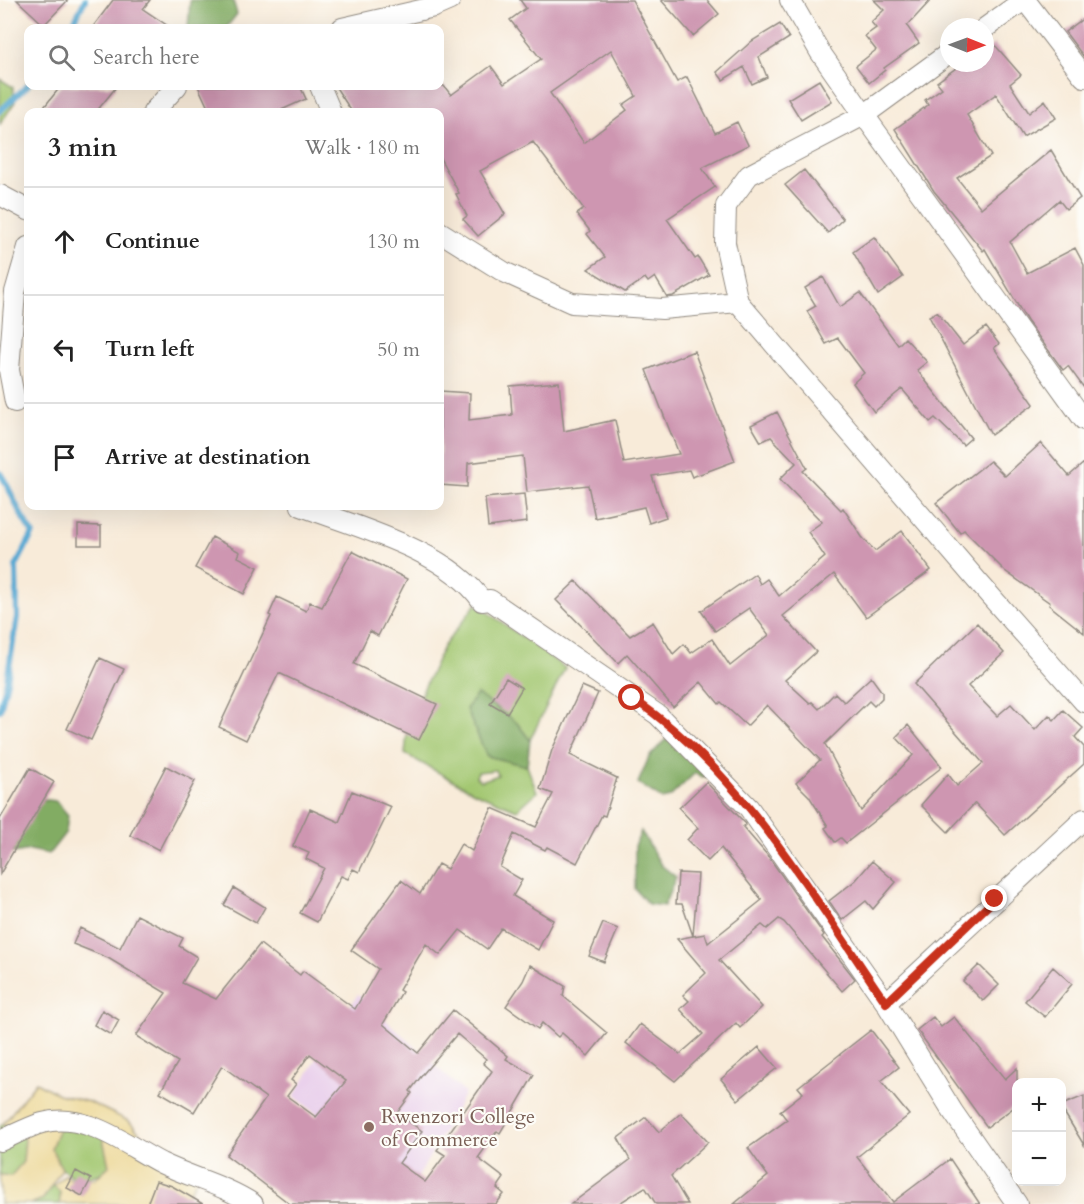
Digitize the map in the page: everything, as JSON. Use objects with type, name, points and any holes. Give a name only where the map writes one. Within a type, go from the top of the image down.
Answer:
[{"type":"street","points":[[360,24],[434,7],[450,0]]},
{"type":"street","points":[[790,0],[820,52],[864,115],[1084,420]]},
{"type":"street","points":[[994,22],[1024,0],[1084,77]]},
{"type":"street","points":[[940,60],[864,115],[749,175],[726,206],[725,243],[738,302],[1084,702]]},
{"type":"street","points":[[157,108],[173,90]]},
{"type":"street","points":[[322,90],[329,108]]},
{"type":"street","points":[[0,195],[24,208]]},
{"type":"street","points":[[444,234],[504,272],[572,303],[662,309],[738,302]]},
{"type":"street","points":[[15,405],[9,370],[15,292],[24,261]]},
{"type":"street","points":[[311,510],[430,556],[471,585],[482,601],[490,600],[658,715],[749,808],[886,1003],[953,1112],[1017,1204]]},
{"type":"street","points":[[886,1003],[1084,819]]},
{"type":"street","points":[[0,1141],[50,1121],[87,1125],[127,1142],[161,1163],[219,1184],[253,1204]]},
{"type":"shaded area","points":[[358,994],[465,1093],[412,1188],[294,1096]]},
{"type":"green space","points":[[190,0],[233,0],[237,14],[229,24],[188,24]]},
{"type":"green space","points":[[0,79],[13,87],[15,102],[0,124]]},
{"type":"green space","points":[[476,604],[565,668],[530,740],[517,723],[478,695],[466,709],[487,756],[527,766],[537,792],[517,810],[474,792],[405,754],[408,723],[443,647]],"holes":[[[496,770],[498,775],[481,781],[476,777],[478,772]]]},
{"type":"green space","points":[[477,694],[517,723],[530,740],[527,766],[487,756],[466,709]]},
{"type":"green space","points":[[681,739],[717,775],[703,777],[695,773],[670,797],[662,799],[638,783],[649,757],[665,740]]},
{"type":"green space","points":[[41,799],[56,801],[68,815],[66,832],[49,854],[30,850],[8,854]]},
{"type":"green space","points":[[641,831],[661,865],[676,877],[664,906],[648,904],[635,889],[635,846]]},
{"type":"green space","points":[[61,1123],[100,1125],[109,1166],[99,1174],[78,1180],[62,1169],[51,1148]]},
{"type":"green space","points":[[3,1124],[25,1138],[23,1162],[11,1176],[0,1175],[0,1127]]},
{"type":"green space","points":[[54,1185],[60,1192],[60,1204],[30,1204],[43,1199]]},
{"type":"sand","points":[[36,1082],[58,1094],[89,1102],[129,1121],[142,1136],[200,1174],[182,1204],[60,1204],[60,1192],[54,1185],[65,1175],[72,1180],[95,1179],[109,1166],[100,1125],[61,1123],[51,1148],[62,1169],[43,1199],[30,1204],[0,1204],[0,1175],[11,1176],[23,1162],[25,1139],[3,1124]]},
{"type":"building","points":[[17,0],[68,0],[43,24]]},
{"type":"building","points":[[113,0],[150,0],[143,9],[165,24],[95,24]]},
{"type":"building","points":[[520,0],[632,0],[677,82],[687,77],[715,133],[737,122],[748,145],[702,168],[715,187],[667,219],[695,259],[698,257],[709,275],[673,296],[667,297],[655,277],[648,282],[645,278],[625,292],[588,269],[605,257],[587,234],[590,231],[577,214],[584,209],[533,142],[480,171],[505,214],[478,236],[463,219],[467,216],[456,194],[459,193],[444,165],[444,108],[349,108],[338,90],[444,90],[444,86],[451,95],[491,66],[504,84],[541,59],[510,20],[526,8]],"holes":[[[611,50],[636,96],[623,105],[627,110],[584,143],[550,93]]]},
{"type":"building","points":[[661,0],[707,0],[719,14],[693,36]]},
{"type":"building","points":[[874,0],[931,0],[907,26],[919,43],[884,68],[885,70],[869,83],[856,66],[876,50],[865,36],[876,28],[871,22],[884,10]]},
{"type":"building","points":[[1084,18],[1084,57],[1065,32]]},
{"type":"building","points":[[780,24],[789,38],[759,57],[767,77],[752,84],[744,67],[723,80],[717,72],[752,41]]},
{"type":"building","points":[[994,44],[1021,75],[1010,84],[1029,113],[1045,100],[1056,118],[1023,137],[996,94],[967,115],[991,156],[957,178],[981,208],[1051,150],[1080,198],[1066,209],[1059,200],[1010,242],[1027,273],[1075,248],[1084,265],[1084,388],[1068,366],[1063,370],[1027,321],[985,249],[983,251],[934,191],[895,129],[928,105],[925,100],[942,88],[937,82],[951,72],[994,72]]},
{"type":"building","points":[[819,80],[832,101],[801,120],[788,99]]},
{"type":"building","points":[[58,90],[114,90],[99,108],[43,108]]},
{"type":"building","points":[[200,90],[302,90],[306,99],[286,108],[208,108]]},
{"type":"building","points":[[804,170],[843,219],[828,233],[785,185]]},
{"type":"building","points":[[874,237],[903,277],[878,295],[853,252]]},
{"type":"building","points":[[823,277],[840,307],[860,293],[898,345],[905,338],[927,362],[917,370],[971,438],[963,445],[935,418],[930,422],[902,389],[874,412],[853,383],[864,373],[838,338],[826,344],[807,311],[816,306],[805,288]]},
{"type":"building","points":[[937,312],[963,345],[986,327],[999,344],[994,348],[1034,404],[991,435],[929,316]]},
{"type":"building","points":[[694,351],[735,461],[692,477],[689,470],[652,476],[666,517],[649,523],[644,507],[595,518],[588,485],[527,492],[523,456],[468,463],[467,487],[444,485],[444,391],[470,393],[469,420],[512,415],[510,386],[559,382],[564,431],[615,420],[624,463],[679,454],[646,370]]},
{"type":"building","points":[[777,412],[807,468],[803,471],[841,510],[843,508],[862,537],[875,551],[902,531],[931,570],[866,617],[834,574],[783,616],[816,652],[785,680],[810,703],[812,702],[819,709],[835,693],[844,702],[871,677],[882,692],[882,698],[874,706],[869,701],[825,744],[861,811],[913,755],[896,737],[908,725],[942,767],[846,843],[841,838],[835,842],[825,828],[828,826],[809,796],[796,783],[820,760],[767,705],[747,726],[721,702],[719,704],[701,682],[673,707],[627,654],[618,663],[556,600],[576,581],[630,636],[653,622],[673,654],[684,644],[691,653],[712,639],[730,666],[769,635],[749,608],[715,631],[701,611],[755,574],[760,584],[767,579],[779,596],[825,557],[808,532],[822,522],[780,479],[796,463],[771,437],[761,442],[751,425]]},
{"type":"building","points":[[1041,443],[1069,476],[1084,463],[1084,633],[1049,605],[1050,603],[1005,571],[964,530],[960,533],[936,503],[990,461],[1005,476]]},
{"type":"building","points":[[524,494],[527,522],[488,527],[485,498]]},
{"type":"building","points":[[78,525],[101,526],[101,545],[78,545]]},
{"type":"building","points":[[212,537],[240,552],[238,557],[258,567],[244,594],[195,568]]},
{"type":"building","points":[[352,551],[407,579],[378,636],[370,631],[354,664],[437,704],[419,740],[279,673],[246,740],[219,727],[271,616],[269,615],[277,597],[306,611],[310,602],[322,607]]},
{"type":"building","points":[[977,623],[1004,653],[968,686],[997,716],[1011,704],[1035,730],[1049,715],[1054,720],[1063,710],[1083,728],[1075,737],[1084,747],[1084,764],[1005,835],[975,803],[948,832],[921,805],[948,774],[957,786],[983,763],[914,684]]},
{"type":"building","points":[[100,658],[124,669],[91,740],[67,729]]},
{"type":"building","points":[[506,678],[522,688],[507,713],[490,703]]},
{"type":"building","points":[[582,686],[598,693],[570,755],[617,778],[605,816],[602,815],[577,863],[547,847],[545,850],[514,834],[500,867],[522,880],[513,896],[553,920],[538,950],[501,928],[487,949],[460,930],[440,955],[426,944],[399,990],[402,992],[383,1024],[418,1053],[453,1010],[508,1056],[506,1059],[534,1075],[500,1133],[497,1131],[478,1158],[504,1178],[497,1188],[504,1194],[496,1204],[290,1204],[226,1155],[266,1098],[222,1066],[194,1112],[160,1092],[178,1062],[136,1036],[166,993],[108,958],[73,944],[80,928],[120,948],[137,915],[183,938],[179,946],[197,957],[182,983],[216,999],[260,944],[300,975],[303,971],[355,1009],[378,969],[351,950],[401,880],[420,894],[438,864],[447,869],[461,844],[472,851],[492,808],[536,827],[553,794],[540,789],[552,750]],"holes":[[[457,1034],[486,1059],[483,1063],[492,1071],[437,1150],[445,1155],[425,1182],[399,1163],[422,1131],[397,1113],[412,1093],[410,1091]],[[310,1054],[346,1081],[316,1117],[287,1096],[296,1084],[291,1080]]]},
{"type":"building","points":[[166,766],[195,781],[159,850],[130,835]]},
{"type":"building","points":[[30,768],[54,782],[0,874],[0,819]]},
{"type":"building","points":[[706,782],[746,824],[743,827],[768,856],[824,935],[822,937],[855,979],[842,991],[784,922],[779,919],[767,929],[762,925],[719,960],[762,1007],[740,1028],[736,1023],[675,1081],[626,1043],[640,1024],[680,1054],[703,1034],[680,1009],[689,1001],[683,995],[706,973],[677,939],[705,934],[708,943],[762,900],[721,848],[708,861],[687,840],[698,828],[679,808]]},
{"type":"building","points":[[352,791],[391,807],[359,872],[353,869],[348,879],[341,876],[317,922],[300,913],[324,868],[306,859],[309,853],[293,846],[310,809],[339,822]]},
{"type":"building","points":[[872,861],[896,882],[873,909],[866,901],[842,920],[829,901],[856,880]]},
{"type":"building","points":[[678,873],[698,874],[693,936],[682,904],[676,904]]},
{"type":"building","points":[[234,888],[265,907],[256,923],[224,905]]},
{"type":"building","points":[[603,923],[618,929],[604,962],[589,956]]},
{"type":"building","points":[[530,965],[565,986],[563,996],[607,1033],[588,1056],[562,1033],[558,1037],[542,1023],[538,1029],[506,1006],[523,981]]},
{"type":"building","points":[[979,965],[999,985],[983,1001],[963,981]]},
{"type":"building","points":[[1053,967],[1072,984],[1045,1017],[1025,1001]]},
{"type":"building","points":[[102,1010],[119,1020],[111,1035],[94,1025]]},
{"type":"building","points":[[933,1017],[941,1027],[954,1017],[1005,1079],[1017,1068],[1017,1078],[1012,1078],[1012,1109],[987,1127],[917,1030]]},
{"type":"building","points":[[871,1030],[899,1067],[881,1081],[909,1115],[857,1157],[893,1202],[950,1159],[980,1204],[734,1204],[768,1176],[748,1148],[787,1120],[780,1111],[803,1093],[798,1087]]},
{"type":"building","points":[[759,1047],[777,1068],[738,1100],[721,1079]]},
{"type":"building","points":[[1084,1096],[1084,1145],[1066,1116],[1066,1103]]},
{"type":"building","points":[[681,1113],[708,1142],[671,1176],[688,1204],[656,1204],[645,1187],[618,1204],[571,1204],[630,1160],[618,1138],[646,1117],[659,1132]]},
{"type":"building","points":[[76,1171],[91,1179],[82,1196],[67,1188]]},
{"type":"building","points":[[156,1181],[172,1186],[203,1204],[147,1204]]},
{"type":"waterway","points":[[73,24],[85,0]]},
{"type":"waterway","points":[[0,111],[24,89]]},
{"type":"waterway","points":[[0,473],[23,519],[33,533],[16,566],[17,617],[0,710]]},
{"type":"place","name":"Rwenzori College of Commerce","points":[[369,1127]]},
{"type":"route","points":[[632,698],[658,715],[695,750],[749,808],[886,1003],[995,899]]}]
